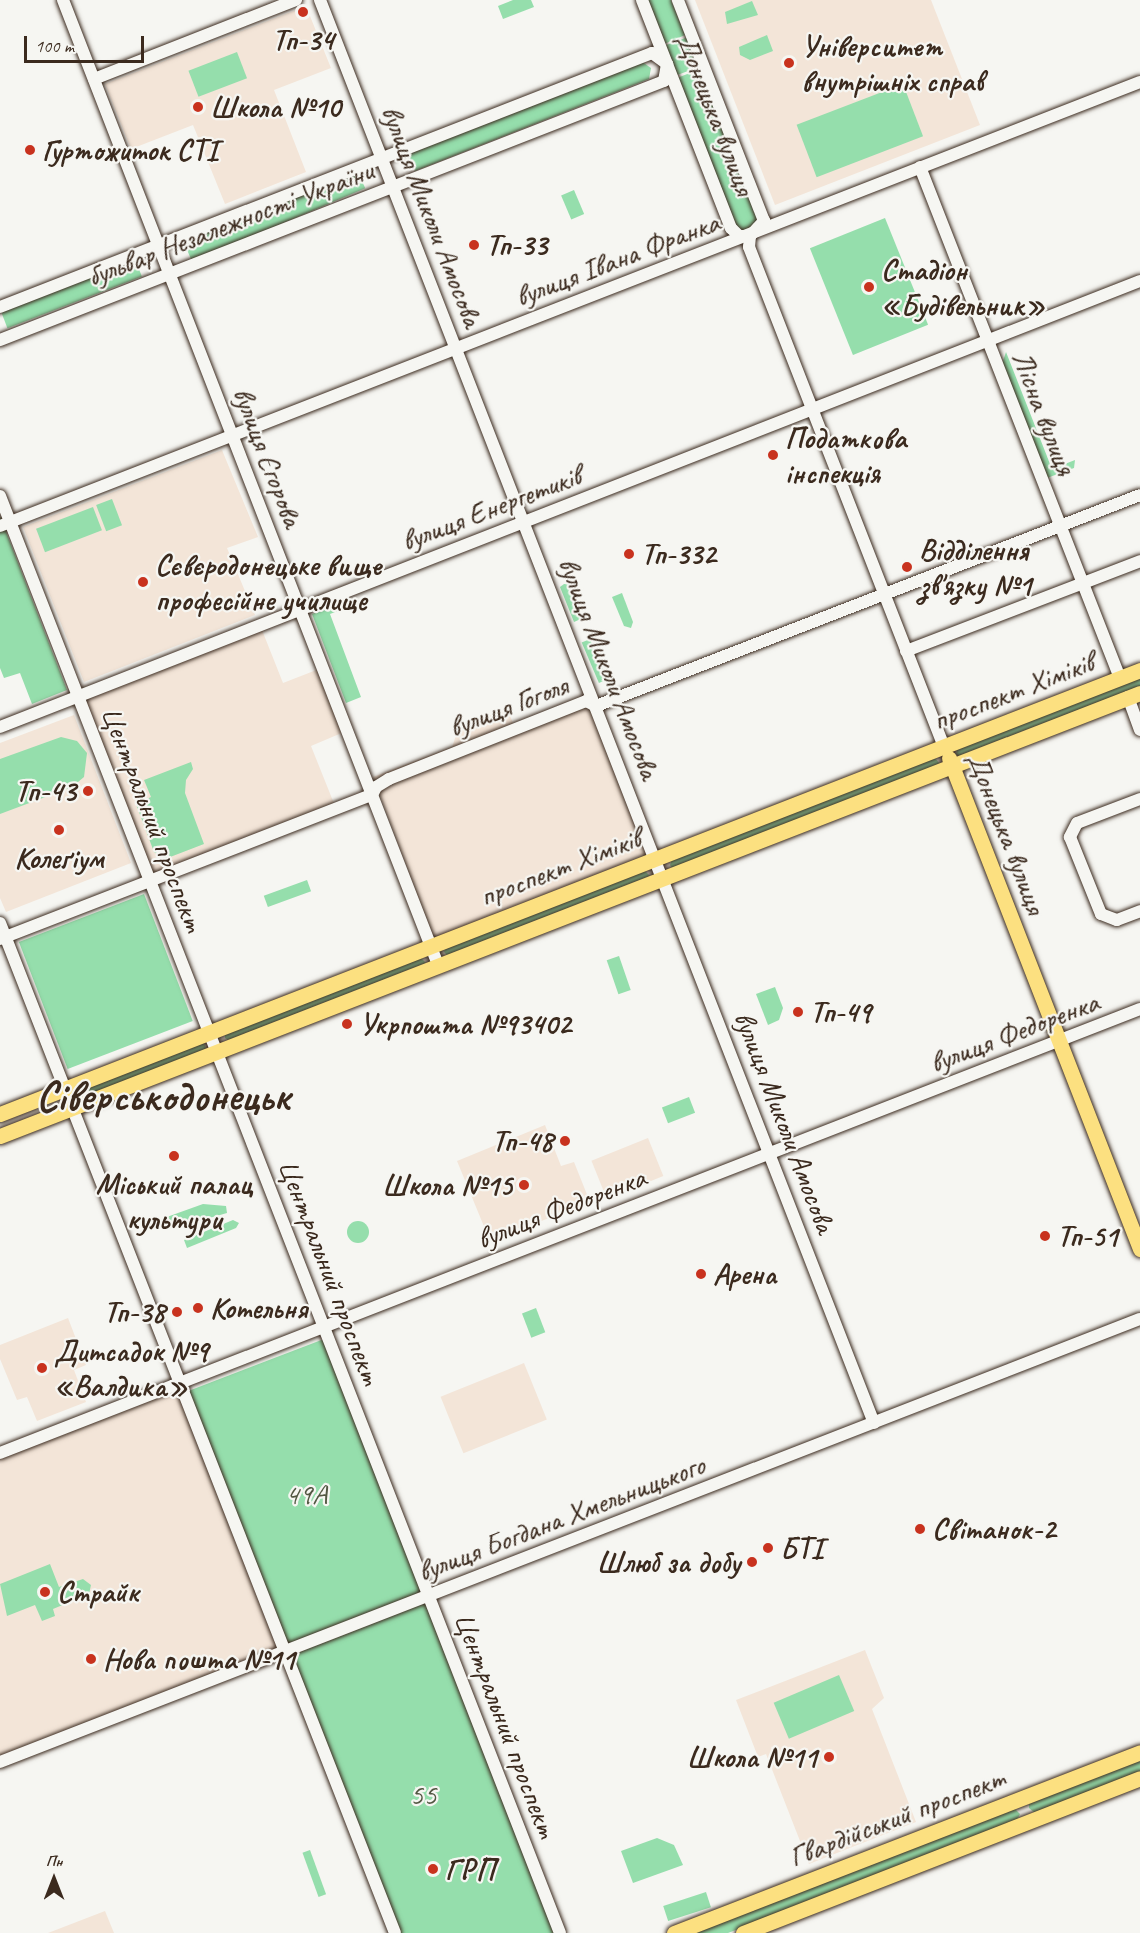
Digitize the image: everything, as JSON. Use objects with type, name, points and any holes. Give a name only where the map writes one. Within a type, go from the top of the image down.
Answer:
[{"type":"main road","name":"проспект Хіміків","points":[[0,1114],[1140,670]]},
{"type":"main road","name":"проспект Хіміків","points":[[0,1136],[1134,695]]},
{"type":"main road","name":"Донецька вулиця","points":[[944,747],[1140,1249]]},
{"type":"main road","name":"Гвардійський проспект","points":[[674,1933],[1140,1752]]},
{"type":"main road","name":"Гвардійський проспект","points":[[743,1933],[1140,1778]]},
{"type":"main road","points":[[1018,1799],[1028,1822]]},
{"type":"street","name":"вулиця Єгорова","points":[[63,0],[438,965]]},
{"type":"street","points":[[94,79],[296,0]]},
{"type":"street","name":"вулиця Миколи Амосова","points":[[320,0],[874,1423]]},
{"type":"street","name":"Донецька вулиця","points":[[642,0],[731,228],[739,236],[750,236]]},
{"type":"street","name":"Донецька вулиця","points":[[678,0],[764,220],[750,236],[749,247],[944,747]]},
{"type":"street","name":"бульвар Незалежності України","points":[[0,307],[652,53],[667,64],[664,81],[0,340]]},
{"type":"street","name":"вулиця Івана Франка","points":[[5,524],[750,236],[1140,82]]},
{"type":"street","name":"Лісна вулиця","points":[[920,167],[1120,678]]},
{"type":"street","points":[[988,341],[1140,281]]},
{"type":"street","name":"вулиця Енергетиків","points":[[0,727],[988,341]]},
{"type":"street","name":"вулиця Гоголя","points":[[3,938],[372,795],[376,787],[389,779],[586,701],[596,706],[1140,495]]},
{"type":"street","name":"Центральний проспект","points":[[0,496],[5,524],[78,696],[560,1933]]},
{"type":"street","points":[[906,651],[1140,561]]},
{"type":"street","points":[[1134,695],[1140,730]]},
{"type":"street","points":[[1140,799],[1077,823],[1070,837],[1101,914],[1117,920],[1140,911]]},
{"type":"street","points":[[0,923],[3,938],[72,1108],[395,1933]]},
{"type":"street","name":"вулиця Федоренка","points":[[0,1453],[1140,1009]]},
{"type":"street","name":"вулиця Богдана Хмельницького","points":[[0,1762],[1140,1319]]},
{"type":"shaded area","points":[[695,0],[931,0],[980,125],[775,205]]},
{"type":"shaded area","name":"Школа №10","points":[[296,10],[300,20],[310,16],[331,68],[274,90],[306,172],[225,204],[193,125],[131,149],[105,84]]},
{"type":"shaded area","name":"Сєвєродонецьке вище професійне училище","points":[[222,450],[258,537],[227,548],[255,615],[84,682],[23,527]]},
{"type":"shaded area","points":[[262,630],[283,683],[319,669],[344,732],[311,746],[335,806],[152,876],[83,699]]},
{"type":"shaded area","points":[[589,703],[649,857],[434,940],[373,777],[452,747],[459,727],[507,709],[519,737],[517,730]]},
{"type":"shaded area","name":"Колеґіум","points":[[74,715],[131,863],[6,912],[0,898],[0,743]]},
{"type":"shaded area","name":"Школа №15","points":[[545,1125],[561,1166],[574,1162],[590,1202],[490,1241],[457,1161]]},
{"type":"shaded area","points":[[648,1138],[663,1176],[607,1199],[591,1161]]},
{"type":"shaded area","name":"Дитсадок №9 «Валдика»","points":[[68,1318],[86,1365],[74,1370],[86,1402],[37,1421],[27,1397],[17,1400],[0,1359],[0,1345]]},
{"type":"shaded area","points":[[524,1363],[547,1420],[463,1453],[441,1397]]},
{"type":"shaded area","points":[[177,1387],[280,1649],[0,1758],[0,1456]]},
{"type":"shaded area","name":"Школа №11","points":[[865,1650],[884,1698],[872,1709],[916,1822],[809,1864],[766,1754],[758,1757],[736,1700]]},
{"type":"shaded area","points":[[105,1911],[114,1933],[48,1933]]},
{"type":"green space","points":[[513,0],[531,0],[534,7],[503,19],[498,6]]},
{"type":"green space","points":[[644,0],[671,0],[685,35],[662,45]]},
{"type":"green space","points":[[752,1],[758,15],[727,24],[725,12]]},
{"type":"green space","points":[[767,35],[773,51],[750,60],[740,55],[739,47]]},
{"type":"green space","points":[[688,37],[699,67],[675,76],[664,46]]},
{"type":"green space","points":[[237,52],[247,78],[198,97],[188,71]]},
{"type":"green space","points":[[641,61],[651,68],[649,79],[415,171],[407,152]]},
{"type":"green space","points":[[700,69],[758,217],[758,223],[745,232],[735,226],[677,78]]},
{"type":"green space","points":[[903,84],[923,136],[817,177],[797,125]]},
{"type":"green space","points":[[357,169],[365,188],[192,262],[184,242]]},
{"type":"green space","points":[[574,190],[584,214],[571,219],[561,195]]},
{"type":"green space","name":"Стадіон «Будівельник»","points":[[885,218],[928,325],[853,355],[810,248]]},
{"type":"green space","points":[[134,256],[142,277],[7,328],[0,307]]},
{"type":"green space","points":[[1006,352],[1052,469],[1075,460],[1074,468],[1047,478],[1002,364]]},
{"type":"green space","points":[[112,499],[122,525],[106,531],[96,505]]},
{"type":"green space","points":[[93,507],[102,530],[45,552],[36,529]]},
{"type":"green space","points":[[0,516],[67,690],[32,704],[20,673],[4,678],[0,668]]},
{"type":"green space","points":[[569,584],[583,618],[574,622],[560,587]]},
{"type":"green space","points":[[622,593],[633,622],[631,628],[624,626],[612,597]]},
{"type":"green space","points":[[346,601],[348,607],[330,614],[361,697],[346,703],[312,614]]},
{"type":"green space","points":[[590,639],[607,680],[599,683],[582,643]]},
{"type":"green space","points":[[1140,676],[1140,686],[958,756],[956,754],[958,748]]},
{"type":"green space","points":[[61,737],[77,741],[87,753],[84,777],[72,787],[0,814],[0,759]]},
{"type":"green space","points":[[935,758],[940,764],[672,868],[670,865],[672,859]]},
{"type":"green space","points":[[191,762],[193,769],[186,780],[185,793],[204,844],[165,859],[154,852],[136,804],[151,797],[144,780]]},
{"type":"green space","points":[[644,870],[650,876],[447,955],[444,952],[445,949]]},
{"type":"green space","points":[[307,880],[311,891],[268,907],[264,896]]},
{"type":"green space","points":[[144,894],[193,1021],[68,1069],[19,942]]},
{"type":"green space","points":[[619,956],[631,990],[618,994],[607,960]]},
{"type":"green space","points":[[420,957],[426,963],[228,1040],[225,1038],[225,1034]]},
{"type":"green space","points":[[775,987],[783,1008],[779,1020],[768,1025],[756,994]]},
{"type":"green space","points":[[204,1043],[206,1049],[82,1098],[78,1090]]},
{"type":"green space","points":[[689,1097],[695,1113],[668,1123],[662,1107]]},
{"type":"green space","points":[[203,1204],[226,1206],[227,1213],[171,1229],[164,1218]]},
{"type":"green space","points":[[233,1220],[239,1223],[236,1228],[187,1248],[184,1240]]},
{"type":"green space","points":[[358,1221],[366,1224],[369,1232],[366,1240],[358,1243],[350,1240],[347,1232],[350,1224]]},
{"type":"green space","points":[[536,1308],[545,1332],[531,1338],[522,1313]]},
{"type":"green space","name":"49А","points":[[324,1339],[422,1594],[286,1646],[188,1391]]},
{"type":"green space","name":"Страйк","points":[[50,1564],[59,1587],[83,1579],[91,1585],[89,1594],[53,1609],[55,1616],[42,1621],[35,1605],[7,1616],[0,1584]]},
{"type":"green space","name":"55","points":[[425,1603],[554,1933],[400,1933],[292,1655]]},
{"type":"green space","points":[[839,1675],[854,1711],[789,1739],[774,1703]]},
{"type":"green space","points":[[1140,1757],[1140,1772],[1035,1813],[1029,1808],[1029,1801]]},
{"type":"green space","points":[[1013,1807],[1020,1814],[1017,1820],[728,1933],[688,1933]]},
{"type":"green space","points":[[657,1838],[674,1845],[683,1865],[633,1883],[621,1851]]},
{"type":"green space","points":[[310,1850],[326,1894],[319,1897],[302,1853]]},
{"type":"green space","points":[[706,1892],[711,1907],[668,1921],[663,1906]]},
{"type":"place","name":"Тп-34","points":[[303,12]]},
{"type":"place","name":"Університет внутрішніх справ","points":[[789,63]]},
{"type":"place","name":"Школа №10","points":[[198,107]]},
{"type":"place","name":"Гуртожиток СТІ","points":[[30,150]]},
{"type":"place","name":"Тп-33","points":[[474,245]]},
{"type":"place","name":"Стадіон «Будівельник»","points":[[869,287]]},
{"type":"place","name":"Податкова інспекція","points":[[773,455]]},
{"type":"place","name":"Тп-332","points":[[629,554]]},
{"type":"place","name":"Відділення зв'язку №1","points":[[907,567]]},
{"type":"place","name":"Сєвєродонецьке вище професійне училище","points":[[143,582]]},
{"type":"place","name":"Тп-43","points":[[88,791]]},
{"type":"place","name":"Колеґіум","points":[[59,830]]},
{"type":"place","name":"Тп-49","points":[[798,1012]]},
{"type":"place","name":"Укрпошта №93402","points":[[347,1024]]},
{"type":"place","name":"Тп-48","points":[[565,1141]]},
{"type":"place","name":"Міський палац культури","points":[[174,1156]]},
{"type":"place","name":"Школа №15","points":[[524,1185]]},
{"type":"place","name":"Тп-51","points":[[1045,1236]]},
{"type":"place","name":"Арена","points":[[701,1274]]},
{"type":"place","name":"Котельня","points":[[198,1308]]},
{"type":"place","name":"Тп-38","points":[[177,1312]]},
{"type":"place","name":"Дитсадок №9 «Валдика»","points":[[42,1368]]},
{"type":"place","name":"Світанок-2","points":[[920,1529]]},
{"type":"place","name":"БТІ","points":[[768,1548]]},
{"type":"place","name":"Шлюб за добу","points":[[752,1562]]},
{"type":"place","name":"Страйк","points":[[45,1592]]},
{"type":"place","name":"Нова пошта №11","points":[[91,1659]]},
{"type":"place","name":"Школа №11","points":[[829,1757]]},
{"type":"place","name":"ГРП","points":[[433,1869]]},
{"type":"district","name":"Сіверськодонецьк","points":[[163,1097]]}]
